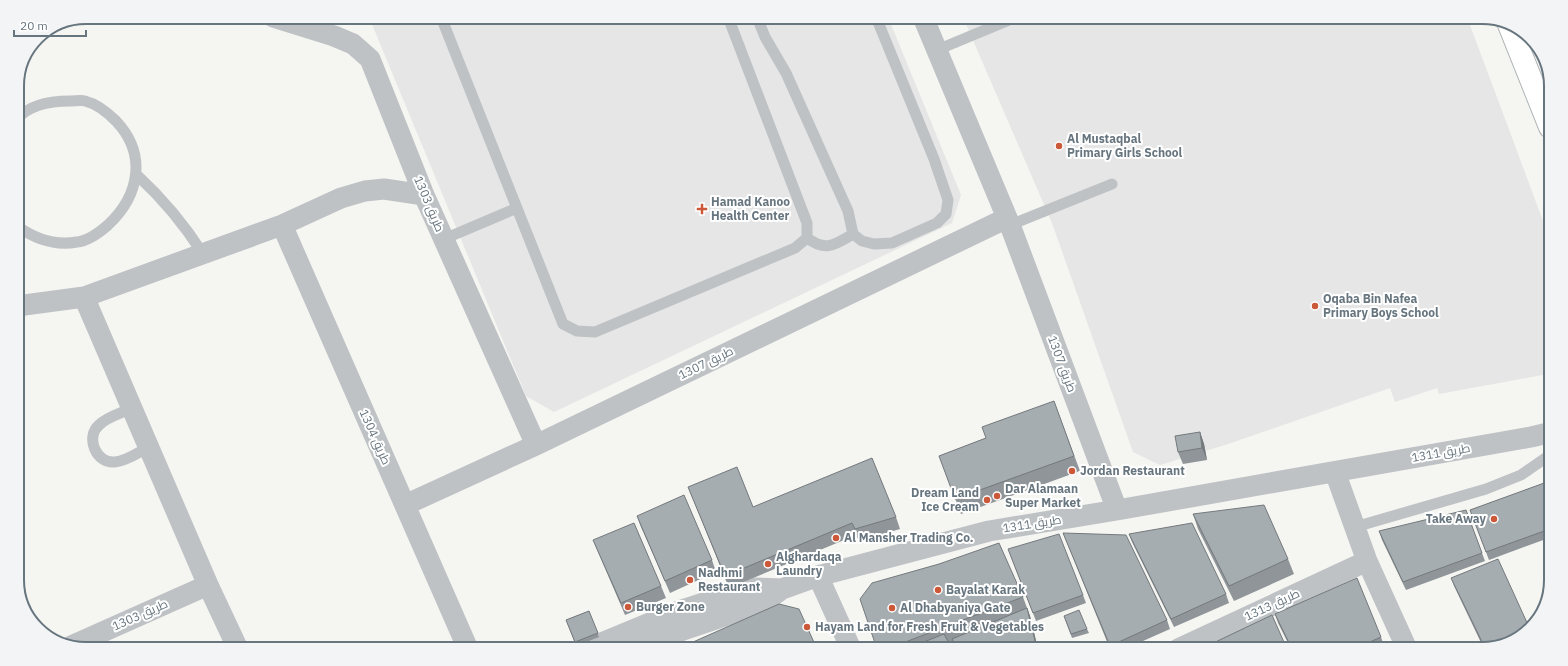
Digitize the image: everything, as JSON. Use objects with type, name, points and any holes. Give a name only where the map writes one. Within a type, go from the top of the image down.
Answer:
[{"type":"street","name":"طريق 1303","points":[[295,24],[334,36],[353,44],[370,59],[424,195],[536,445]]},
{"type":"street","name":"طريق 1307","points":[[926,24],[1008,222],[1117,510]]},
{"type":"street","points":[[1512,31],[1544,112]]},
{"type":"street","points":[[24,305],[84,297],[282,225],[341,198],[365,191],[384,189],[424,195]]},
{"type":"street","name":"طريق 1307","points":[[405,505],[536,445],[1008,222]]},
{"type":"street","name":"طريق 1304","points":[[282,225],[465,642]]},
{"type":"street","points":[[84,297],[208,585],[235,642]]},
{"type":"street","name":"طريق 1311","points":[[651,642],[686,628],[763,603],[782,589],[818,576],[989,531],[1335,472],[1531,437],[1544,433]]},
{"type":"street","points":[[1335,472],[1367,561],[1404,642]]},
{"type":"street","name":"طريق 1313","points":[[1193,642],[1367,561]]},
{"type":"street","points":[[818,576],[848,642]]},
{"type":"street","name":"طريق 1303","points":[[81,642],[208,585]]},
{"type":"street","name":"طريق 1311","points":[[604,642],[679,611],[725,596],[753,588],[782,589]]},
{"type":"lane","points":[[444,24],[563,324],[577,331],[595,332],[795,248],[806,238],[806,223],[731,24]]},
{"type":"lane","points":[[759,24],[786,73],[848,211],[852,234],[862,241],[874,244],[892,243],[937,223],[946,214],[948,200],[934,159],[879,24]]},
{"type":"lane","points":[[937,50],[999,24]]},
{"type":"lane","points":[[24,114],[38,105],[61,101],[86,101],[107,112],[124,129],[134,151],[136,175],[130,197],[117,216],[99,233],[78,242],[54,243],[30,236],[24,231]]},
{"type":"lane","points":[[136,175],[152,189],[180,219],[203,254]]},
{"type":"lane","points":[[1008,222],[1112,184]]},
{"type":"lane","points":[[444,239],[517,208]]},
{"type":"lane","points":[[806,238],[817,245],[827,246],[841,241],[852,234]]},
{"type":"lane","points":[[132,408],[98,425],[92,438],[96,452],[101,458],[115,462],[149,447]]},
{"type":"lane","points":[[1355,527],[1486,489],[1521,475],[1544,459]]},
{"type":"shaded area","name":"Hamad Kanoo Health Center","points":[[372,24],[891,24],[961,195],[952,223],[554,412],[526,396]]},
{"type":"shaded area","name":"Oqaba Bin Nafea Primary Boys School","points":[[966,24],[1470,24],[1544,224],[1544,375],[1439,394],[1437,388],[1395,402],[1390,388],[1228,444],[1160,465],[1133,452],[1052,223]]},
{"type":"building","points":[[1054,401],[1074,456],[955,499],[939,456],[986,438],[982,427]]},
{"type":"building","points":[[1200,432],[1202,448],[1178,452],[1175,436]]},
{"type":"building","points":[[872,458],[896,517],[855,529],[852,523],[725,576],[688,487],[737,467],[753,507]]},
{"type":"building","points":[[1544,483],[1544,531],[1486,552],[1470,510]]},
{"type":"building","points":[[684,495],[712,560],[665,581],[637,516]]},
{"type":"building","points":[[1264,505],[1288,559],[1229,586],[1193,514]]},
{"type":"building","points":[[1466,510],[1482,553],[1403,582],[1379,531]]},
{"type":"building","points":[[634,523],[661,586],[621,603],[593,540]]},
{"type":"building","points":[[1192,523],[1226,594],[1171,619],[1129,534]]},
{"type":"building","points":[[1063,533],[1126,535],[1167,620],[1119,642],[1108,642]]},
{"type":"building","points":[[1059,534],[1083,595],[1033,613],[1008,549]]},
{"type":"building","points":[[999,543],[1023,597],[905,642],[875,642],[860,599],[872,583],[939,564]]},
{"type":"building","points":[[1498,559],[1527,623],[1510,636],[1502,639],[1482,642],[1451,578]]},
{"type":"building","points":[[1357,578],[1381,637],[1370,642],[1289,642],[1275,614]]},
{"type":"building","points":[[779,604],[799,609],[814,642],[693,642]]},
{"type":"building","points":[[1027,608],[1035,642],[954,642],[952,639]]},
{"type":"building","points":[[1079,610],[1087,629],[1071,634],[1064,616]]},
{"type":"building","points":[[589,611],[598,633],[575,642],[566,620]]},
{"type":"building","points":[[1272,615],[1284,642],[1215,642]]},
{"type":"building","points":[[944,634],[948,642],[924,642]]},
{"type":"place","name":"Al Mustaqbal Primary Girls School","points":[[1059,146]]},
{"type":"place","name":"Hamad Kanoo Health Center","points":[[702,209]]},
{"type":"place","name":"Oqaba Bin Nafea Primary Boys School","points":[[1315,306]]},
{"type":"place","name":"Jordan Restaurant","points":[[1072,471]]},
{"type":"place","name":"Dar Alamaan Super Market","points":[[997,496]]},
{"type":"place","name":"Dream Land Ice Cream","points":[[987,500]]},
{"type":"place","name":"Take Away","points":[[1494,519]]},
{"type":"place","name":"Al Mansher Trading Co.","points":[[836,538]]},
{"type":"place","name":"Alghardaqa Laundry","points":[[768,564]]},
{"type":"place","name":"Nadhmi Restaurant","points":[[690,580]]},
{"type":"place","name":"Bayalat Karak","points":[[938,590]]},
{"type":"place","name":"Burger Zone","points":[[628,607]]},
{"type":"place","name":"Al Dhabyaniya Gate","points":[[892,608]]},
{"type":"place","name":"Hayam Land for Fresh Fruit & Vegetables","points":[[807,627]]}]
